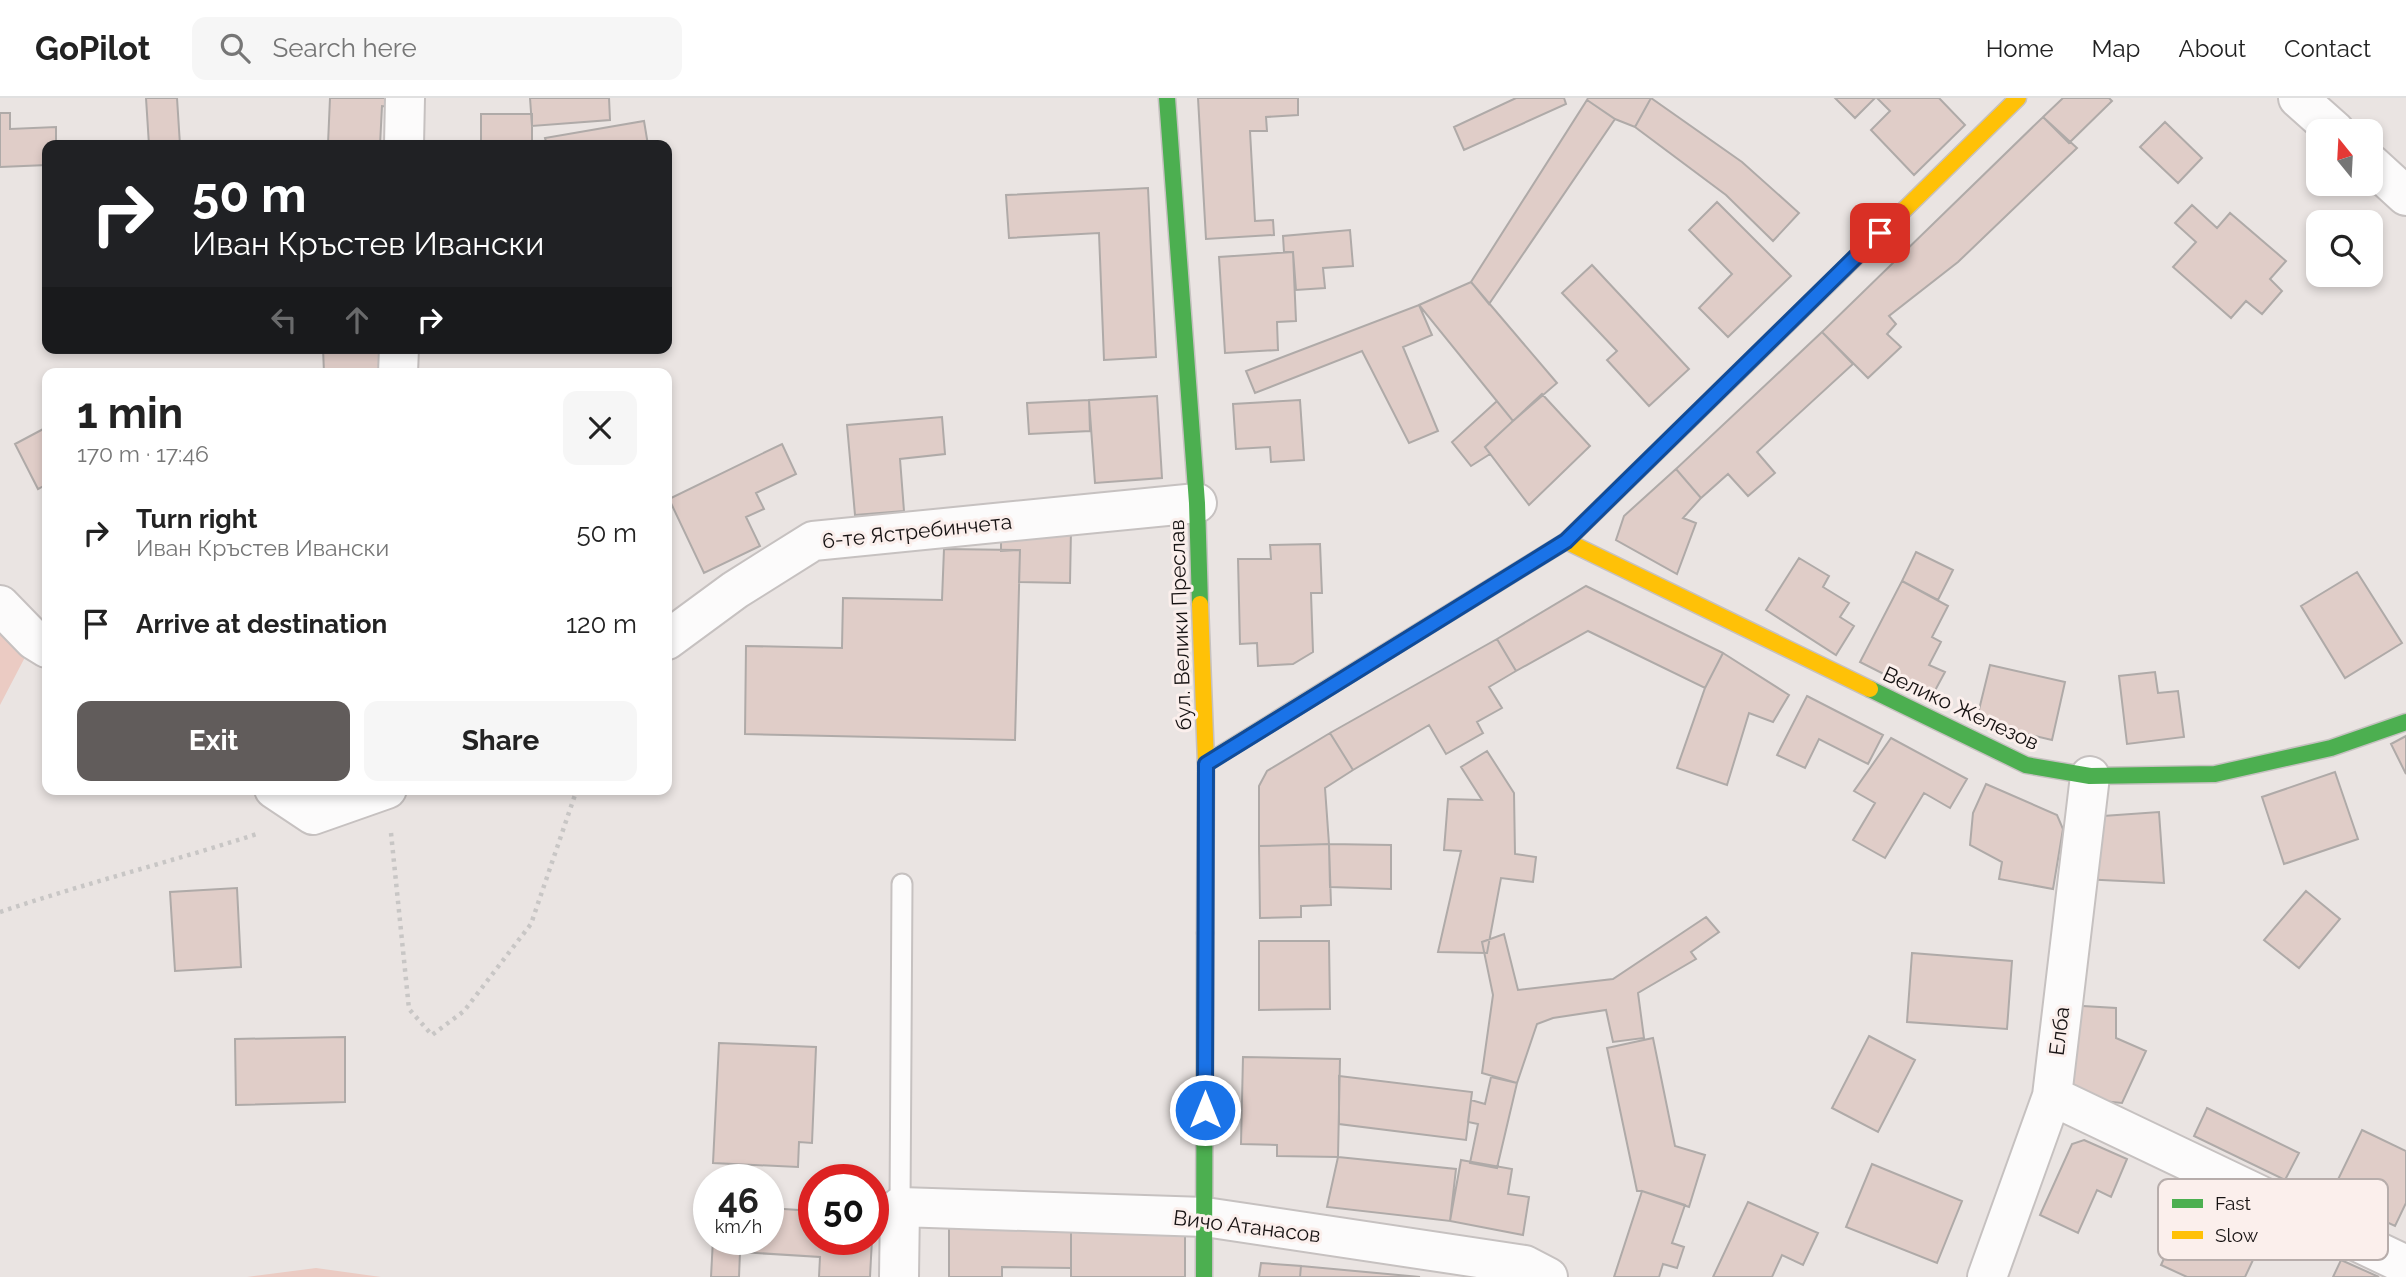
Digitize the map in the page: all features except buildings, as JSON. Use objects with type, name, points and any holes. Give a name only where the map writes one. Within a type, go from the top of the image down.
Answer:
[{"type":"street","points":[[404,140],[405,98]]},
{"type":"street","name":"бул. Велики Преслав","points":[[1167,98],[1197,503],[1206,764],[1203,1277]]},
{"type":"street","points":[[1206,764],[1566,541],[2018,98]]},
{"type":"street","points":[[2298,98],[2322,119]]},
{"type":"street","points":[[2384,176],[2406,196]]},
{"type":"street","name":"6-те Ястребинчета","points":[[672,636],[735,590],[813,541],[1197,503]]},
{"type":"street","name":"Велико Железов","points":[[1566,541],[2026,765],[2090,776],[2215,774],[2331,748],[2406,722]]},
{"type":"street","points":[[0,605],[42,645]]},
{"type":"street","name":"Елба","points":[[1987,1277],[2052,1096],[2090,776]]},
{"type":"street","points":[[283,795],[313,815],[372,795]]},
{"type":"street","points":[[2052,1096],[2226,1179]]},
{"type":"street","points":[[899,1277],[900,1207]]},
{"type":"street","name":"Вичо Атанасов","points":[[900,1207],[1205,1217],[1525,1265],[1548,1277]]},
{"type":"street","points":[[2388,1256],[2406,1265]]},
{"type":"lane","points":[[900,1207],[902,884]]},
{"type":"path","points":[[388,795],[409,1009],[432,1035],[464,1011],[531,924],[575,795]]},
{"type":"path","points":[[0,912],[313,815]]},
{"type":"shaded area","points":[[0,605],[34,640],[0,705]]},
{"type":"shaded area","points":[[316,1268],[381,1277],[247,1277]]},
{"type":"traffic: fast","points":[[1167,98],[1197,503],[1200,604]]},
{"type":"traffic: fast","points":[[1206,763],[1566,541],[1844,269]]},
{"type":"traffic: fast","points":[[1870,689],[2026,765],[2090,776],[2215,774],[2331,748],[2406,722]]},
{"type":"traffic: fast","points":[[1204,1277],[1205,933]]},
{"type":"traffic: slow","points":[[1844,269],[2018,98]]},
{"type":"traffic: slow","points":[[1566,541],[1870,689]]},
{"type":"traffic: slow","points":[[1200,604],[1206,763],[1205,933]]},
{"type":"route","points":[[1205,1110],[1206,764],[1566,541],[1880,233]]}]
